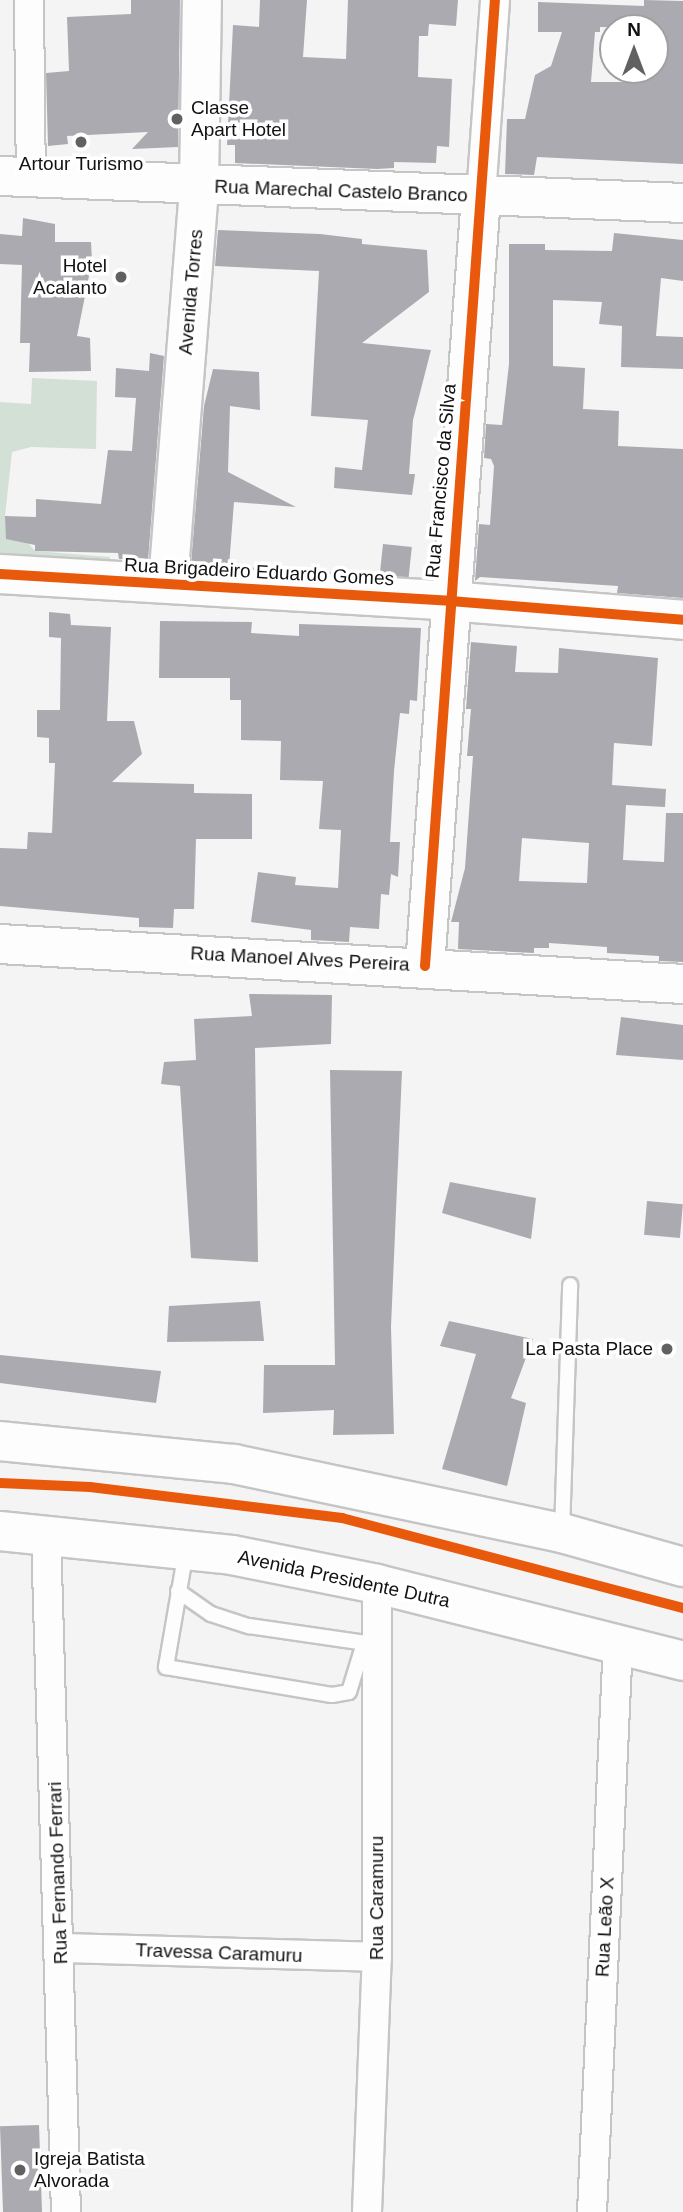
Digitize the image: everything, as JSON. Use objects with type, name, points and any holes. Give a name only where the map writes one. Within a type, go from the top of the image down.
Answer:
[{"type":"main road","name":"Avenida Torres","points":[[168,583],[199,186],[202,0]]},
{"type":"main road","name":"Rua Marechal Castelo Branco","points":[[16,176],[199,186],[683,203]]},
{"type":"main road","name":"Rua Francisco da Silva","points":[[425,965],[449,601],[481,196]]},
{"type":"main road","name":"Rua Brigadeiro Eduardo Gomes","points":[[0,574],[449,601],[683,620]]},
{"type":"main road","name":"Rua Manoel Alves Pereira","points":[[0,944],[425,965],[683,984]]},
{"type":"main road","points":[[0,1441],[234,1464],[562,1533],[683,1567]]},
{"type":"main road","name":"Avenida Presidente Dutra","points":[[0,1531],[187,1550],[377,1584],[618,1642],[683,1661]]},
{"type":"street","points":[[16,176],[29,0]]},
{"type":"street","name":"Rua Francisco da Silva","points":[[481,196],[495,0]]},
{"type":"street","name":"Rua Fernando Ferrari","points":[[46,1535],[66,2212]]},
{"type":"street","name":"Rua Caramuru","points":[[367,2212],[377,1957],[370,1644],[377,1584]]},
{"type":"street","name":"Rua Leão X","points":[[592,2212],[618,1642]]},
{"type":"street","name":"Travessa Caramuru","points":[[60,1948],[377,1957]]},
{"type":"lane","points":[[562,1533],[570,1285]]},
{"type":"lane","points":[[178,1591],[211,1614],[249,1626],[370,1644],[349,1692],[332,1695],[180,1672],[166,1667],[178,1591],[187,1550]]},
{"type":"shaded area","points":[[32,378],[97,381],[96,449],[31,447],[12,452],[5,516],[35,551],[110,557],[108,573],[0,566],[0,402],[31,404]]},
{"type":"building","points":[[131,0],[180,0],[178,147],[132,149],[148,132],[67,136],[68,144],[48,146],[46,73],[69,71],[67,17],[131,14]]},
{"type":"building","points":[[260,0],[307,0],[303,57],[346,59],[348,0],[458,0],[456,26],[429,24],[428,36],[419,36],[418,77],[452,79],[449,147],[437,146],[436,163],[394,162],[394,168],[377,169],[235,163],[235,145],[227,145],[233,25],[259,27]]},
{"type":"building","points":[[644,0],[683,1],[683,164],[537,157],[534,175],[505,174],[507,119],[525,119],[535,75],[551,66],[562,32],[538,32],[538,2],[644,6]]},
{"type":"building","points":[[23,218],[55,224],[55,242],[91,242],[92,261],[77,336],[90,338],[91,371],[29,372],[30,343],[20,343],[22,265],[0,264],[0,234],[22,236]]},
{"type":"building","points":[[218,230],[320,234],[362,239],[362,244],[427,250],[429,292],[362,343],[431,350],[413,420],[409,474],[415,474],[412,495],[334,488],[335,467],[362,470],[368,420],[311,416],[319,271],[215,266]]},
{"type":"building","points":[[614,233],[683,240],[683,281],[661,278],[656,336],[683,337],[683,369],[621,367],[622,326],[599,324],[602,302],[553,300],[553,366],[585,368],[583,409],[619,411],[618,446],[683,449],[683,598],[617,593],[618,586],[480,577],[475,581],[479,524],[490,525],[494,466],[491,459],[484,458],[486,424],[502,425],[509,364],[509,244],[545,244],[545,250],[612,251]]},
{"type":"building","points":[[150,353],[164,356],[148,561],[119,559],[118,553],[35,551],[35,545],[6,539],[5,516],[36,517],[36,499],[101,504],[108,450],[132,451],[136,398],[115,397],[116,368],[149,371]]},
{"type":"building","points":[[213,369],[259,372],[260,410],[230,406],[228,472],[296,507],[234,502],[229,566],[191,564],[204,406]]},
{"type":"building","points":[[383,544],[412,547],[409,578],[380,575]]},
{"type":"building","points":[[49,612],[70,614],[71,625],[111,627],[107,721],[134,721],[142,754],[112,782],[194,784],[194,793],[252,794],[252,839],[196,839],[194,909],[174,909],[173,928],[139,927],[139,918],[0,906],[0,848],[27,849],[28,832],[52,833],[55,763],[49,763],[49,738],[37,737],[37,710],[60,710],[61,638],[49,637]]},
{"type":"building","points":[[160,621],[252,622],[251,633],[299,636],[299,624],[421,628],[417,701],[410,700],[409,714],[400,713],[394,771],[390,842],[400,842],[398,877],[391,874],[389,895],[381,894],[379,929],[350,927],[349,942],[311,940],[311,930],[251,922],[258,872],[296,877],[295,885],[338,888],[341,830],[319,829],[323,781],[280,780],[281,741],[241,740],[241,700],[230,700],[230,678],[159,678]]},
{"type":"building","points":[[471,642],[517,646],[515,672],[558,673],[559,648],[658,658],[652,746],[614,743],[612,785],[666,789],[665,807],[626,805],[623,860],[664,862],[666,813],[683,813],[683,962],[659,961],[659,956],[607,953],[607,947],[549,943],[549,948],[534,948],[534,953],[458,949],[459,922],[451,922],[465,868],[473,756],[467,756],[471,709],[466,709]],"holes":[[[522,838],[589,843],[587,883],[519,881]]]},
{"type":"building","points":[[249,994],[332,995],[331,1044],[255,1048],[258,1262],[191,1258],[180,1086],[161,1084],[164,1062],[196,1060],[194,1019],[252,1016]]},
{"type":"building","points":[[621,1017],[683,1025],[683,1060],[616,1055]]},
{"type":"building","points":[[330,1070],[402,1071],[391,1327],[394,1434],[333,1435],[334,1410],[263,1413],[264,1365],[335,1365]]},
{"type":"building","points":[[450,1182],[536,1198],[531,1239],[442,1213]]},
{"type":"building","points":[[647,1201],[683,1204],[680,1238],[644,1235]]},
{"type":"building","points":[[260,1301],[264,1341],[167,1342],[169,1306]]},
{"type":"building","points":[[449,1321],[533,1339],[511,1398],[526,1403],[507,1486],[442,1469],[476,1354],[440,1346]]},
{"type":"building","points":[[0,1355],[161,1371],[156,1403],[0,1383]]},
{"type":"building","name":"Igreja Batista Alvorada","points":[[39,2125],[42,2212],[3,2212],[0,2126]]},
{"type":"cycle path","points":[[425,966],[495,0]]},
{"type":"cycle path","points":[[0,574],[449,601],[683,620]]},
{"type":"cycle path","points":[[0,1483],[90,1487],[342,1518],[683,1608]]},
{"type":"place","name":"Classe Apart Hotel","points":[[177,119]]},
{"type":"place","name":"Artour Turismo","points":[[81,142]]},
{"type":"place","name":"Hotel Acalanto","points":[[121,277]]},
{"type":"place","name":"La Pasta Place","points":[[667,1349]]},
{"type":"place","name":"Igreja Batista Alvorada","points":[[20,2170]]}]
